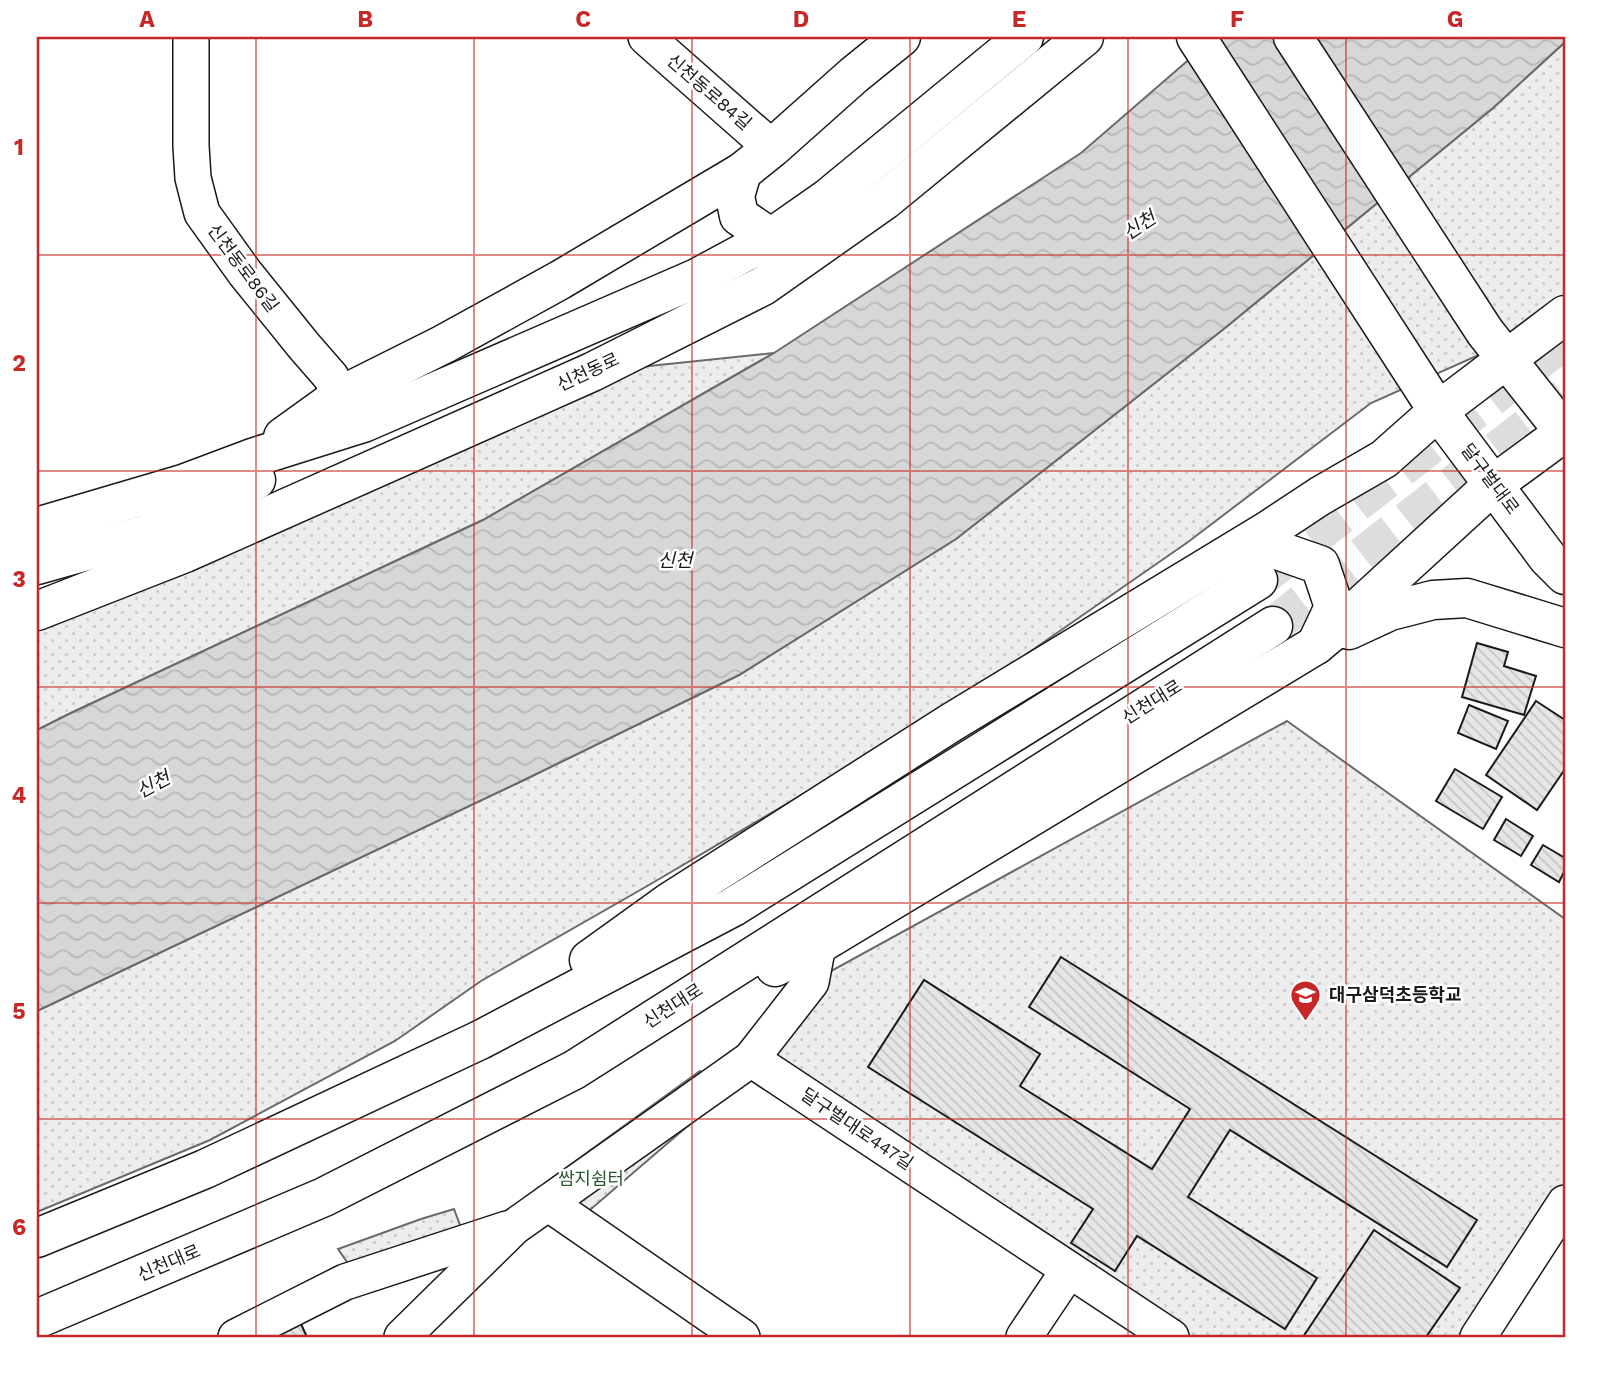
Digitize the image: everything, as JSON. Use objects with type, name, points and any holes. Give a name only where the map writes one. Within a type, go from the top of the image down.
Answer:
[{"type":"main road","points":[[37,565],[147,534],[257,479],[444,344],[561,280],[742,172],[901,37]]},
{"type":"main road","points":[[37,527],[183,484],[255,457],[352,409],[685,283],[771,238],[828,198],[1024,37]]},
{"type":"main road","name":"신천동로","points":[[37,611],[185,553],[567,383],[763,286],[885,200],[1084,37]]},
{"type":"main road","name":"달구벌대로","points":[[1196,37],[1438,411],[1548,558],[1565,575]]},
{"type":"main road","points":[[1293,37],[1496,345],[1565,433],[1494,484],[1316,645]]},
{"type":"main road","points":[[742,172],[735,196],[739,216],[771,238]]},
{"type":"main road","points":[[480,1040],[671,901],[952,723],[1384,459],[1438,411],[1496,345],[1565,315]]},
{"type":"main road","points":[[1208,567],[1271,548],[1320,565],[1334,607],[1316,645]]},
{"type":"main road","points":[[37,1238],[205,1169],[480,1040],[733,907],[1258,580]]},
{"type":"main road","points":[[574,1070],[818,945],[1316,645],[1390,611],[1433,600],[1467,598],[1565,628]]},
{"type":"main road","name":"신천대로","points":[[37,1319],[324,1197],[574,1070],[1273,626]]},
{"type":"street","name":"신천동로86길","points":[[191,37],[191,146],[193,178],[202,213],[245,273],[331,377],[352,409]]},
{"type":"street","name":"신천동로84길","points":[[646,37],[772,148]]},
{"type":"street","points":[[402,1337],[514,1227],[751,1059],[811,982],[818,945]]},
{"type":"street","name":"달구벌대로447길","points":[[751,1059],[1171,1337]]},
{"type":"street","points":[[548,1203],[742,1337]]},
{"type":"street","points":[[1478,1337],[1565,1203]]},
{"type":"street","points":[[236,1337],[345,1282],[514,1227]]},
{"type":"street","points":[[1024,1337],[1069,1270]]},
{"type":"green space","points":[[1565,42],[1564,317],[1371,403],[1188,542],[946,710],[481,981],[395,1041],[210,1140],[37,1212],[37,1011],[739,675],[956,539],[1225,328],[1493,108]]},
{"type":"green space","points":[[774,353],[483,520],[37,730],[37,631],[185,553],[592,372]]},
{"type":"green space","points":[[1287,721],[1565,919],[1565,1203],[1478,1337],[1171,1337],[751,1059],[811,982]]},
{"type":"green space","name":"쌈지쉼터","points":[[700,1071],[731,1089],[584,1215],[545,1183]]},
{"type":"green space","points":[[454,1209],[460,1225],[403,1269],[367,1291],[338,1249],[421,1219]]},
{"type":"water","name":"신천","points":[[1215,37],[1565,37],[1565,42],[1493,108],[1225,328],[956,539],[739,675],[37,1011],[37,730],[483,520],[774,353],[1081,153]]},
{"type":"building","points":[[1477,643],[1508,652],[1504,666],[1536,676],[1524,715],[1462,697]]},
{"type":"building","points":[[1536,701],[1565,720],[1565,769],[1537,810],[1486,775]]},
{"type":"building","points":[[1469,705],[1508,721],[1496,749],[1458,733]]},
{"type":"building","points":[[1455,769],[1502,797],[1483,829],[1436,801]]},
{"type":"building","points":[[1506,819],[1533,836],[1521,856],[1494,840]]},
{"type":"building","points":[[1543,845],[1565,858],[1565,870],[1559,882],[1531,865]]},
{"type":"building","points":[[1061,957],[1477,1220],[1447,1267],[1230,1130],[1188,1197],[1317,1278],[1285,1329],[1137,1236],[1115,1271],[1071,1243],[1093,1209],[868,1067],[924,980],[1040,1054],[1020,1086],[1152,1169],[1190,1109],[1029,1007]]},
{"type":"building","points":[[1374,1230],[1460,1288],[1426,1337],[1303,1337]]},
{"type":"building","points":[[301,1324],[307,1337],[269,1337]]},
{"type":"tunnel","points":[[1266,574],[1565,340]]},
{"type":"tunnel","points":[[1273,626],[1565,397]]},
{"type":"place","name":"대구삼덕초등학교","points":[[1306,1022]]}]
